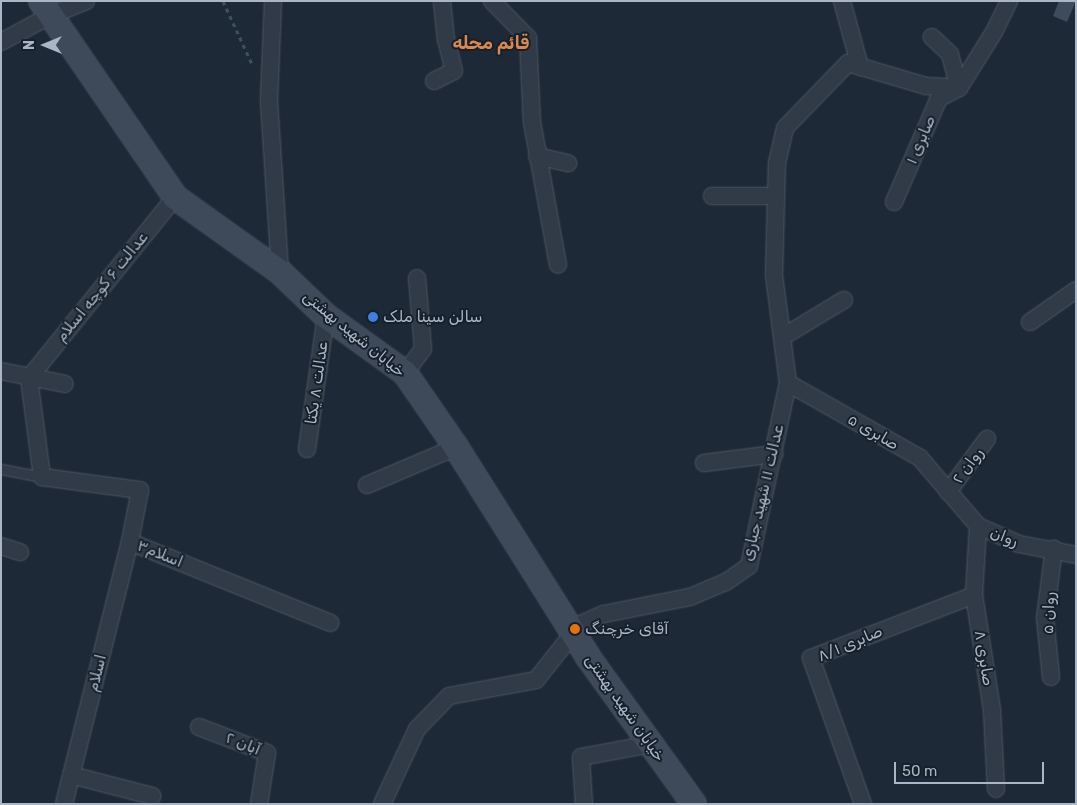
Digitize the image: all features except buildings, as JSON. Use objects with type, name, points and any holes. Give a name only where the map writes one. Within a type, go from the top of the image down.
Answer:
[{"type":"main road","name":"خیابان شهید بهشتی","points":[[45,8],[175,196],[280,272],[326,316],[405,373],[456,446],[573,630],[694,804]]},
{"type":"street","points":[[1,42],[45,8],[86,1]]},
{"type":"street","points":[[273,1],[269,101],[280,272]]},
{"type":"street","points":[[434,81],[454,71],[446,40],[442,1]]},
{"type":"street","points":[[492,1],[528,38],[532,122],[558,265]]},
{"type":"street","points":[[842,1],[860,67],[926,86],[959,88]]},
{"type":"street","points":[[959,88],[994,32],[1009,1]]},
{"type":"street","points":[[932,37],[950,54],[959,88]]},
{"type":"street","name":"عدالت ۱۱ شهید جباری","points":[[573,630],[604,614],[690,597],[726,582],[749,566],[788,384],[784,336],[774,275],[777,163],[785,128],[848,64],[860,67]]},
{"type":"street","name":"صابری ۱","points":[[894,202],[939,98],[959,88]]},
{"type":"street","points":[[537,156],[568,163]]},
{"type":"street","name":"عدالت ۶ کوچه اسلام","points":[[29,378],[175,196]]},
{"type":"street","points":[[712,196],[776,196]]},
{"type":"street","points":[[405,373],[423,349],[417,278]]},
{"type":"street","points":[[1030,322],[1076,290]]},
{"type":"street","points":[[784,336],[844,300]]},
{"type":"street","name":"عدالت ۸ یکتا","points":[[307,449],[326,316]]},
{"type":"street","points":[[1,371],[65,384]]},
{"type":"street","points":[[29,378],[42,477]]},
{"type":"street","name":"صابری ۵","points":[[788,384],[920,458],[948,492]]},
{"type":"street","name":"روان ۲","points":[[948,492],[987,439]]},
{"type":"street","points":[[367,485],[456,446]]},
{"type":"street","points":[[704,463],[774,454]]},
{"type":"street","name":"اسلام۳","points":[[42,477],[140,490],[130,542],[330,623]]},
{"type":"street","name":"روان","points":[[948,492],[978,526],[1018,544],[1054,549],[1076,555]]},
{"type":"street","name":"صابری ۸","points":[[978,526],[974,595],[992,710],[996,789]]},
{"type":"street","name":"اسلام","points":[[64,804],[130,542]]},
{"type":"street","points":[[1,546],[20,552]]},
{"type":"street","name":"روان ۵","points":[[1051,677],[1045,618],[1054,549]]},
{"type":"street","name":"صابری ۸/۱","points":[[863,804],[811,658],[974,595]]},
{"type":"street","points":[[382,804],[417,729],[449,696],[536,680],[573,630]]},
{"type":"street","name":"آبان ۲","points":[[199,727],[267,753],[259,804]]},
{"type":"street","points":[[584,804],[581,757],[651,744]]},
{"type":"street","points":[[71,775],[152,796]]},
{"type":"lane","points":[[1,470],[42,477]]},
{"type":"path","points":[[222,1],[254,68]]},
{"type":"place","name":"سالن سینا ملک","points":[[373,317]]},
{"type":"place","name":"آقای خرچنگ","points":[[575,629]]},
{"type":"district","name":"قائم محله","points":[[491,43]]}]
